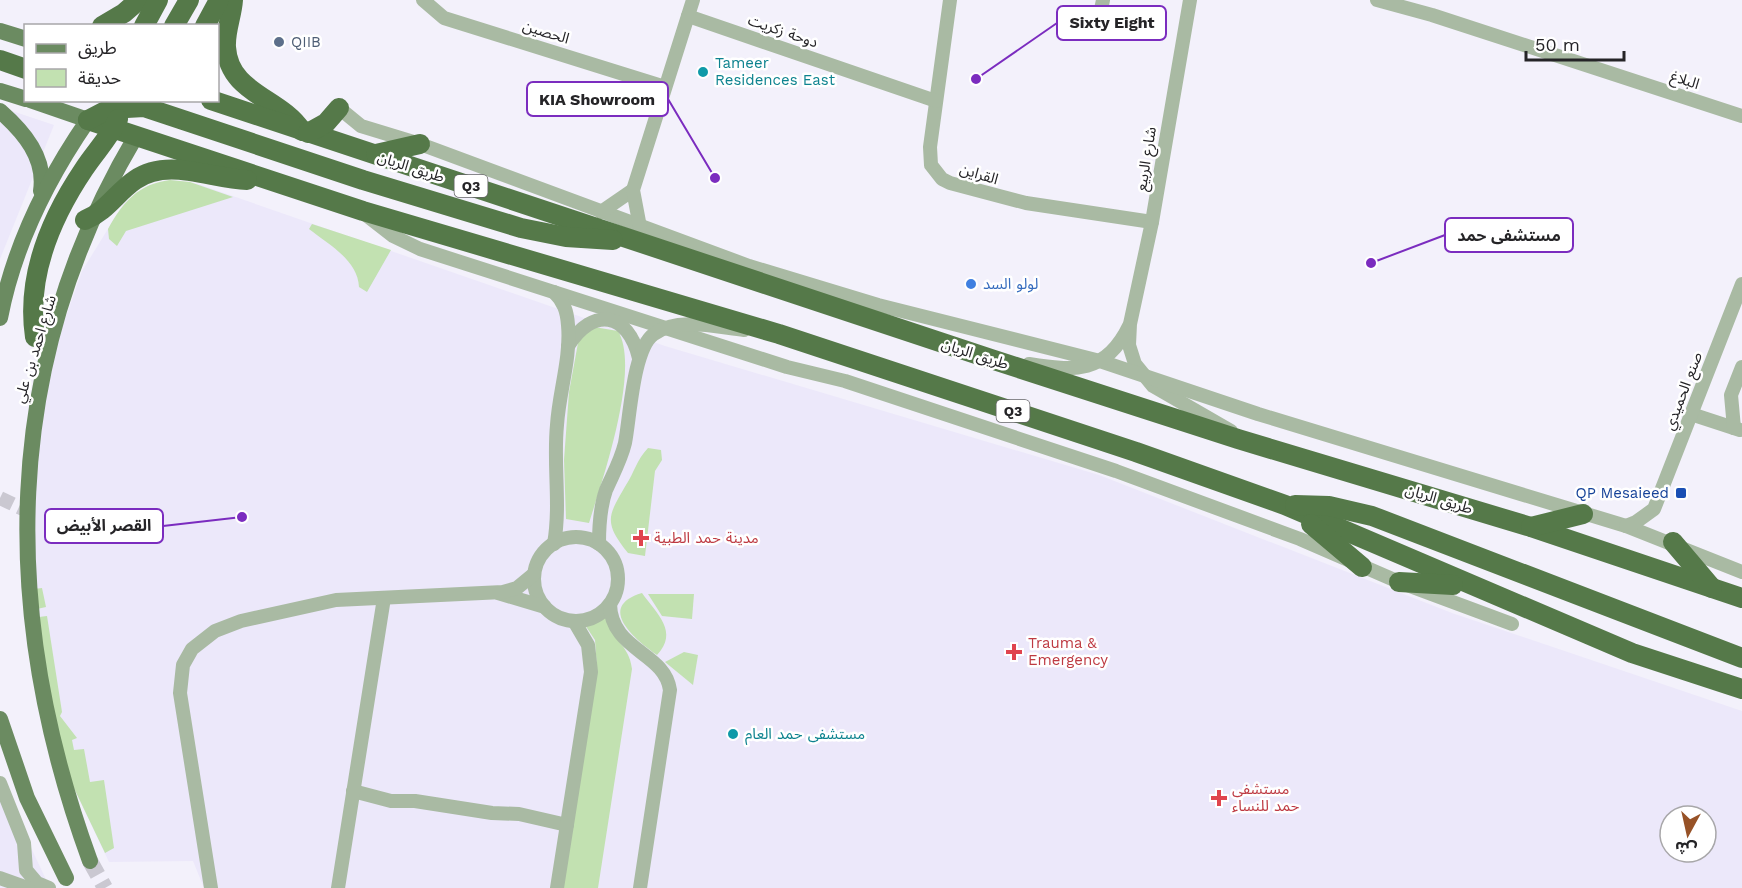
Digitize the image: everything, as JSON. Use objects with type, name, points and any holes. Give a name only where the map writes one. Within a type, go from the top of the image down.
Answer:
[{"type":"highway","points":[[106,24],[124,14],[139,0]]},
{"type":"highway","points":[[145,24],[158,0]]},
{"type":"highway","points":[[175,24],[189,0]]},
{"type":"highway","points":[[206,24],[219,0]]},
{"type":"highway","points":[[233,0],[226,39],[228,57],[233,71],[253,93],[284,110],[305,132],[326,123],[339,108]]},
{"type":"highway","points":[[0,60],[24,68]]},
{"type":"highway","points":[[88,120],[100,102]]},
{"type":"highway","name":"طريق الريان","points":[[217,102],[372,154],[637,233],[994,360],[1238,439],[1531,527],[1742,598]]},
{"type":"highway","points":[[88,120],[137,104],[363,180],[521,228],[566,237],[637,233]]},
{"type":"highway","points":[[34,343],[33,295],[44,249],[66,200],[114,128],[137,104]]},
{"type":"highway","name":"شارع احمد بن علي","points":[[136,136],[137,104]]},
{"type":"highway","name":"Q3","points":[[88,120],[363,211],[779,334],[1136,452],[1285,505],[1484,592],[1632,653],[1742,689]]},
{"type":"highway","points":[[372,154],[420,144]]},
{"type":"highway","points":[[85,220],[110,205],[135,180],[157,170],[173,169],[234,179],[268,179]]},
{"type":"highway","points":[[1285,505],[1362,567]]},
{"type":"highway","points":[[1285,505],[1329,506],[1372,516],[1738,656]]},
{"type":"highway","points":[[1531,527],[1583,514]]},
{"type":"highway","points":[[1668,540],[1712,588]]},
{"type":"highway","points":[[1399,582],[1446,584],[1484,592]]},
{"type":"main road","points":[[0,31],[24,38]]},
{"type":"main road","name":"Q3","points":[[0,91],[24,99]]},
{"type":"main road","name":"Q3","points":[[34,102],[88,120]]},
{"type":"main road","points":[[0,111],[30,143],[38,159],[42,185],[38,202],[17,254],[1,311]]},
{"type":"main road","points":[[38,202],[88,120]]},
{"type":"main road","name":"شارع احمد بن علي","points":[[34,343],[58,275],[85,220],[136,136]]},
{"type":"main road","points":[[0,719],[27,798],[66,878]]},
{"type":"main road","points":[[39,749],[65,812],[90,861]]},
{"type":"street","name":"الحصين","points":[[423,0],[444,18],[665,87]]},
{"type":"street","points":[[637,233],[633,190],[693,0]]},
{"type":"street","name":"القراين","points":[[950,0],[929,156],[931,165],[942,179],[1008,200],[1152,222]]},
{"type":"street","points":[[1065,30],[1094,26],[1099,19],[1103,0]]},
{"type":"street","name":"شارع الربيع","points":[[1190,0],[1152,222],[1130,324],[1131,352],[1143,375],[1165,395],[1224,426],[1238,439]]},
{"type":"street","name":"البلاغ","points":[[1377,0],[1432,15],[1742,116]]},
{"type":"street","name":"دوحة زكريت","points":[[688,16],[936,101]]},
{"type":"street","name":"طريق الريان","points":[[339,108],[361,126],[420,144],[601,212],[637,233],[878,306],[1143,375],[1258,414],[1626,526],[1668,540],[1742,572]]},
{"type":"street","points":[[601,212],[633,190]]},
{"type":"street","points":[[363,211],[380,227],[406,243],[787,367],[845,381],[1116,471],[1300,539],[1399,582],[1512,624]]},
{"type":"street","name":"صنع الحميدي","points":[[1654,509],[1742,284]]},
{"type":"street","points":[[554,292],[566,309],[568,346],[556,426],[558,511],[554,544]]},
{"type":"street","points":[[568,346],[579,330],[590,322],[608,320],[628,330],[636,344],[639,358]]},
{"type":"street","name":"شارع الربيع","points":[[1100,362],[1120,341],[1130,324]]},
{"type":"street","points":[[599,544],[605,492],[624,444],[639,358],[650,336],[663,328],[685,325],[779,334]]},
{"type":"street","points":[[994,360],[1072,369],[1100,362]]},
{"type":"street","points":[[1738,430],[1730,409],[1731,395],[1742,367]]},
{"type":"street","points":[[1691,414],[1738,430]]},
{"type":"street","points":[[1626,526],[1654,509],[1668,540]]},
{"type":"street","points":[[212,888],[180,693],[180,675],[187,657],[206,636],[241,621],[326,602],[496,593],[517,588],[534,574],[541,557],[554,544],[576,538],[599,544],[611,556],[618,572],[617,588],[610,604],[591,619],[574,621],[558,617],[545,607],[536,592],[534,574]]},
{"type":"street","points":[[496,593],[545,607]]},
{"type":"street","points":[[338,888],[384,598]]},
{"type":"street","points":[[610,604],[612,618],[618,632],[663,672],[670,690],[640,888]]},
{"type":"street","points":[[557,888],[591,672],[588,645],[574,621]]},
{"type":"street","points":[[0,783],[24,843],[29,875],[37,883],[49,888]]},
{"type":"street","points":[[353,791],[392,794],[415,801],[492,813],[519,814],[567,825]]},
{"type":"street","points":[[1,878],[28,888]]},
{"type":"shaded area","points":[[0,107],[54,125],[0,259]]},
{"type":"shaded area","name":"مدينة حمد الطبية","points":[[170,180],[198,184],[665,346],[1099,475],[1452,613],[1742,711],[1742,888],[204,888],[193,861],[109,862],[72,784],[24,600],[20,505],[32,413],[82,271],[124,203],[150,185]]},
{"type":"shaded area","points":[[0,782],[50,888],[0,888]]},
{"type":"green space","points":[[170,180],[190,182],[233,197],[126,231],[117,246],[109,239],[108,229],[133,196],[149,186]]},
{"type":"green space","points":[[312,224],[391,250],[367,292],[359,287],[357,277],[348,261],[309,229]]},
{"type":"green space","points":[[594,327],[618,331],[624,348],[625,371],[617,425],[589,523],[566,519],[564,460],[569,392],[578,343],[585,331]]},
{"type":"green space","points":[[648,448],[661,450],[662,460],[655,471],[645,556],[628,553],[615,534],[611,519],[615,504]]},
{"type":"green space","points":[[42,588],[46,607],[37,609],[39,617],[47,616],[62,712],[60,716],[77,738],[72,740],[74,750],[84,749],[90,782],[104,780],[114,848],[105,853],[72,784],[44,697],[34,589]]},
{"type":"green space","points":[[642,593],[659,616],[666,631],[663,647],[657,655],[639,641],[624,624],[621,615],[622,606],[628,599]]},
{"type":"green space","points":[[648,594],[694,594],[692,619],[662,616]]},
{"type":"green space","points":[[606,615],[608,624],[627,653],[632,669],[598,888],[561,888],[597,669],[595,640],[585,625]]},
{"type":"green space","points":[[684,652],[698,655],[693,685],[665,662]]},
{"type":"tunnel","points":[[0,498],[25,510]]},
{"type":"tunnel","points":[[90,861],[105,888]]},
{"type":"place","name":"QIIB","points":[[279,42]]},
{"type":"place","name":"Tameer Residences East","points":[[703,72]]},
{"type":"place","name":"Sixty Eight","points":[[976,79]]},
{"type":"place","name":"KIA Showroom","points":[[715,178]]},
{"type":"place","name":"مستشفى حمد","points":[[1371,263]]},
{"type":"place","name":"لولو السد","points":[[971,284]]},
{"type":"place","name":"QP Mesaieed","points":[[1681,493]]},
{"type":"place","name":"القصر الأبيض","points":[[242,517]]},
{"type":"place","name":"مدينة حمد الطبية","points":[[641,538]]},
{"type":"place","name":"Trauma & Emergency","points":[[1014,652]]},
{"type":"place","name":"مستشفى حمد العام","points":[[733,734]]},
{"type":"place","name":"مستشفى حمد للنساء","points":[[1219,798]]}]
